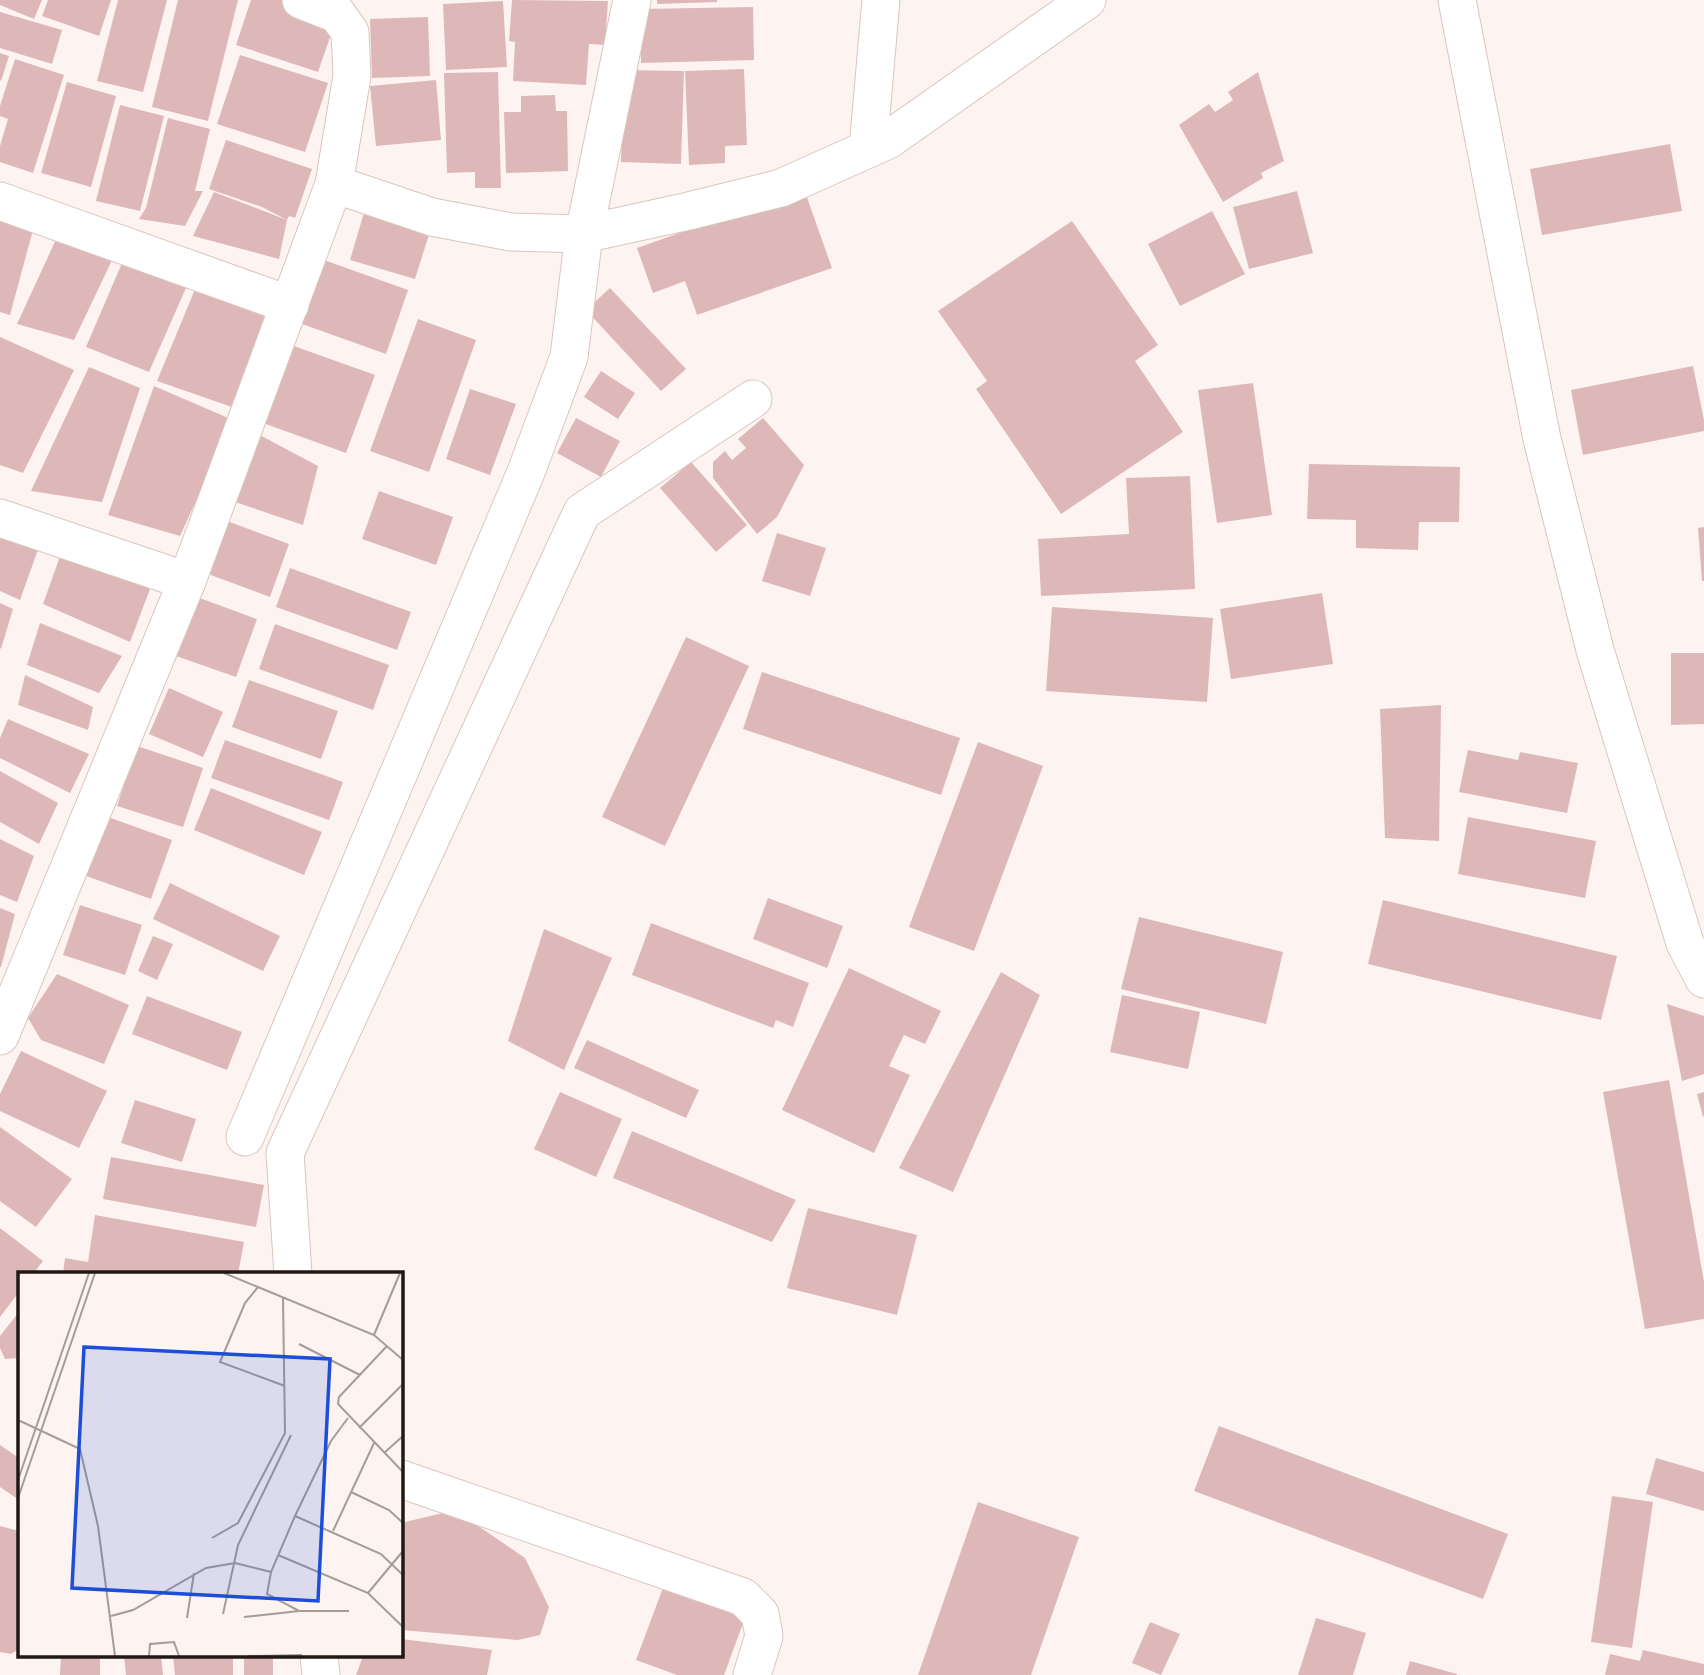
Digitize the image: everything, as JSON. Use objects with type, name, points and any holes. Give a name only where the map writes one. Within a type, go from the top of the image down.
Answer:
[{"type":"street","points":[[0,1036],[187,581],[334,184],[352,76],[350,32],[337,14],[301,0]]},
{"type":"street","points":[[245,1137],[526,472],[569,357],[584,234],[632,0]]},
{"type":"street","points":[[868,149],[881,0]]},
{"type":"street","points":[[334,184],[432,217],[511,232],[584,234],[689,211],[781,188],[888,139],[1087,0]]},
{"type":"street","points":[[1457,0],[1542,439],[1595,650],[1685,943],[1704,979]]},
{"type":"street","points":[[0,201],[290,305]]},
{"type":"street","points":[[293,1272],[285,1153],[582,512],[753,399]]},
{"type":"street","points":[[0,518],[187,581]]},
{"type":"street","points":[[402,1479],[743,1597],[760,1614],[764,1636],[752,1675]]},
{"type":"building","points":[[0,0],[42,0],[34,19],[0,5]]},
{"type":"building","points":[[48,0],[111,0],[99,36],[42,16]]},
{"type":"building","points":[[118,0],[167,0],[143,92],[97,81]]},
{"type":"building","points":[[178,0],[238,0],[208,121],[152,107]]},
{"type":"building","points":[[251,0],[286,0],[337,17],[318,72],[236,45]]},
{"type":"building","points":[[512,0],[608,1],[605,45],[589,44],[586,85],[513,81],[515,42],[509,41]]},
{"type":"building","points":[[657,0],[717,0],[717,2],[657,4]]},
{"type":"building","points":[[503,1],[507,67],[446,70],[443,4]]},
{"type":"building","points":[[753,7],[754,60],[641,63],[640,9]]},
{"type":"building","points":[[0,12],[62,30],[52,64],[0,48]]},
{"type":"building","points":[[428,17],[430,76],[372,78],[370,19]]},
{"type":"building","points":[[0,53],[9,56],[1,81],[0,80]]},
{"type":"building","points":[[240,55],[328,83],[305,152],[217,124]]},
{"type":"building","points":[[15,59],[64,75],[33,173],[0,162],[0,146],[8,119],[0,116],[0,106]]},
{"type":"building","points":[[744,69],[747,145],[725,146],[725,163],[689,165],[685,71]]},
{"type":"building","points":[[624,70],[684,71],[681,164],[621,162]]},
{"type":"building","points":[[498,72],[501,188],[475,188],[475,172],[447,173],[444,73]]},
{"type":"building","points":[[1258,72],[1284,161],[1261,173],[1263,178],[1223,202],[1179,125],[1209,104],[1215,112],[1233,100],[1228,92]]},
{"type":"building","points":[[436,80],[441,140],[376,146],[370,86]]},
{"type":"building","points":[[67,82],[116,96],[91,187],[41,173]]},
{"type":"building","points":[[555,95],[556,111],[567,111],[568,171],[506,173],[504,112],[521,112],[521,96]]},
{"type":"building","points":[[120,105],[164,116],[140,211],[96,201]]},
{"type":"building","points":[[168,118],[210,129],[195,191],[203,191],[185,226],[139,219],[146,208]]},
{"type":"building","points":[[226,140],[312,169],[295,218],[289,216],[287,220],[262,207],[209,189]]},
{"type":"building","points":[[1670,144],[1682,211],[1542,235],[1530,169]]},
{"type":"building","points":[[804,189],[832,268],[697,315],[685,281],[653,293],[637,248]]},
{"type":"building","points":[[1297,191],[1313,253],[1249,269],[1233,207]]},
{"type":"building","points":[[214,192],[287,220],[279,259],[193,236]]},
{"type":"building","points":[[366,206],[432,225],[415,279],[350,260]]},
{"type":"building","points":[[1212,211],[1245,274],[1180,306],[1148,244]]},
{"type":"building","points":[[0,216],[33,230],[10,315],[0,312]]},
{"type":"building","points":[[1072,221],[1158,345],[1135,361],[1183,432],[1061,514],[976,389],[987,381],[938,311]]},
{"type":"building","points":[[59,233],[115,254],[74,340],[17,324]]},
{"type":"building","points":[[125,256],[189,281],[149,372],[86,347]]},
{"type":"building","points":[[324,260],[408,290],[386,354],[302,324]]},
{"type":"building","points":[[198,282],[272,309],[232,407],[157,381]]},
{"type":"building","points":[[610,288],[686,369],[661,391],[586,310]]},
{"type":"building","points":[[418,319],[476,340],[429,472],[370,451]]},
{"type":"building","points":[[0,337],[74,370],[23,473],[0,465]]},
{"type":"building","points":[[291,345],[375,375],[346,453],[263,423]]},
{"type":"building","points":[[1693,366],[1704,431],[1583,455],[1571,390]]},
{"type":"building","points":[[89,367],[140,388],[102,502],[31,491]]},
{"type":"building","points":[[601,371],[635,393],[618,419],[584,397]]},
{"type":"building","points":[[1253,383],[1272,515],[1217,523],[1198,390]]},
{"type":"building","points":[[154,386],[233,420],[180,536],[108,515]]},
{"type":"building","points":[[470,389],[516,404],[490,475],[446,459]]},
{"type":"building","points":[[576,418],[620,441],[601,477],[557,453]]},
{"type":"building","points":[[763,418],[804,465],[777,517],[757,534],[713,478],[713,462],[725,451],[732,460],[746,448],[738,439]]},
{"type":"building","points":[[256,433],[318,466],[303,525],[232,501]]},
{"type":"building","points":[[691,462],[747,525],[716,552],[660,488]]},
{"type":"building","points":[[1309,464],[1460,467],[1459,522],[1419,522],[1418,550],[1356,548],[1356,520],[1307,519]]},
{"type":"building","points":[[1190,476],[1195,589],[1041,596],[1038,539],[1129,534],[1126,478]]},
{"type":"building","points":[[379,491],[453,517],[436,565],[362,539]]},
{"type":"building","points":[[227,521],[289,544],[270,597],[208,574]]},
{"type":"building","points":[[1704,527],[1704,581],[1702,581],[1698,528]]},
{"type":"building","points":[[0,531],[40,544],[20,600],[0,591]]},
{"type":"building","points":[[777,533],[826,548],[810,596],[762,581]]},
{"type":"building","points":[[63,548],[150,589],[130,642],[43,604]]},
{"type":"building","points":[[290,568],[411,612],[397,650],[276,607]]},
{"type":"building","points":[[1322,593],[1333,664],[1231,679],[1220,609]]},
{"type":"building","points":[[197,597],[257,619],[236,677],[176,656]]},
{"type":"building","points":[[0,603],[13,609],[1,649],[0,648]]},
{"type":"building","points":[[1052,607],[1213,618],[1207,702],[1046,691]]},
{"type":"building","points":[[40,623],[122,656],[99,693],[27,665]]},
{"type":"building","points":[[275,624],[389,665],[373,710],[259,669]]},
{"type":"building","points":[[686,637],[749,666],[665,846],[602,817]]},
{"type":"building","points":[[1671,653],[1704,653],[1704,724],[1671,725]]},
{"type":"building","points":[[762,672],[960,738],[941,795],[743,729]]},
{"type":"building","points":[[25,675],[93,707],[88,730],[18,705]]},
{"type":"building","points":[[249,680],[338,711],[321,759],[232,727]]},
{"type":"building","points":[[169,688],[223,712],[203,757],[149,734]]},
{"type":"building","points":[[1441,705],[1439,841],[1385,838],[1380,709]]},
{"type":"building","points":[[8,719],[89,754],[70,793],[0,758],[0,738]]},
{"type":"building","points":[[225,740],[343,782],[329,820],[211,778]]},
{"type":"building","points":[[978,742],[1043,766],[974,951],[909,927]]},
{"type":"building","points":[[137,746],[203,768],[183,827],[117,806]]},
{"type":"building","points":[[1468,750],[1518,760],[1520,752],[1578,763],[1567,813],[1459,792]]},
{"type":"building","points":[[0,771],[58,803],[39,844],[0,822]]},
{"type":"building","points":[[211,788],[322,832],[304,875],[194,830]]},
{"type":"building","points":[[108,817],[172,840],[151,899],[86,876]]},
{"type":"building","points":[[1468,817],[1596,841],[1585,898],[1458,874]]},
{"type":"building","points":[[0,839],[34,856],[17,902],[0,895]]},
{"type":"building","points":[[170,883],[280,936],[263,971],[153,919]]},
{"type":"building","points":[[768,898],[843,926],[827,968],[753,939]]},
{"type":"building","points":[[1383,900],[1617,956],[1601,1020],[1368,964]]},
{"type":"building","points":[[80,905],[142,925],[125,975],[63,955]]},
{"type":"building","points":[[0,908],[15,914],[1,967],[0,967]]},
{"type":"building","points":[[1139,917],[1283,952],[1266,1024],[1121,989]]},
{"type":"building","points":[[651,923],[809,983],[793,1027],[776,1020],[773,1028],[632,975]]},
{"type":"building","points":[[544,929],[612,958],[564,1070],[508,1041]]},
{"type":"building","points":[[153,936],[173,944],[157,980],[138,971]]},
{"type":"building","points":[[849,968],[941,1011],[925,1044],[904,1035],[889,1066],[910,1075],[874,1153],[782,1110]]},
{"type":"building","points":[[1001,972],[1040,995],[953,1192],[899,1168]]},
{"type":"building","points":[[57,974],[129,1005],[104,1064],[41,1040],[28,1018]]},
{"type":"building","points":[[1122,995],[1200,1012],[1188,1069],[1110,1052]]},
{"type":"building","points":[[147,996],[242,1032],[227,1070],[132,1034]]},
{"type":"building","points":[[1667,1004],[1704,1016],[1704,1074],[1682,1081]]},
{"type":"building","points":[[587,1040],[699,1090],[686,1118],[574,1068]]},
{"type":"building","points":[[21,1051],[107,1091],[79,1148],[0,1111],[0,1094]]},
{"type":"building","points":[[1669,1080],[1704,1282],[1704,1319],[1645,1329],[1603,1092]]},
{"type":"building","points":[[560,1092],[622,1119],[596,1177],[534,1149]]},
{"type":"building","points":[[1704,1092],[1704,1116],[1703,1117],[1697,1094]]},
{"type":"building","points":[[135,1100],[196,1119],[182,1162],[121,1143]]},
{"type":"building","points":[[0,1127],[72,1179],[36,1227],[0,1201]]},
{"type":"building","points":[[632,1131],[796,1200],[772,1242],[613,1178]]},
{"type":"building","points":[[111,1157],[264,1185],[256,1227],[103,1199]]},
{"type":"building","points":[[808,1208],[917,1235],[897,1315],[787,1288]]},
{"type":"building","points":[[95,1215],[244,1242],[238,1272],[63,1272],[65,1258],[88,1262]]},
{"type":"building","points":[[0,1228],[43,1261],[35,1272],[18,1272],[18,1293],[0,1317]]},
{"type":"building","points":[[18,1313],[18,1358],[5,1359],[0,1348],[0,1336]]},
{"type":"building","points":[[1219,1426],[1508,1534],[1483,1599],[1194,1491]]},
{"type":"building","points":[[0,1445],[18,1457],[18,1499],[0,1487]]},
{"type":"building","points":[[1656,1458],[1704,1472],[1704,1511],[1646,1494]]},
{"type":"building","points":[[1612,1496],[1653,1502],[1632,1648],[1591,1642]]},
{"type":"building","points":[[978,1502],[1079,1537],[1031,1675],[918,1675]]},
{"type":"building","points":[[455,1510],[525,1558],[549,1607],[540,1635],[518,1640],[402,1630],[402,1523]]},
{"type":"building","points":[[0,1526],[18,1531],[18,1650],[11,1654],[0,1652]]},
{"type":"building","points":[[667,1577],[749,1607],[724,1675],[677,1675],[636,1660]]},
{"type":"building","points":[[1316,1618],[1366,1633],[1353,1675],[1298,1675]]},
{"type":"building","points":[[1150,1622],[1180,1634],[1161,1675],[1132,1663]]},
{"type":"building","points":[[402,1639],[492,1650],[487,1675],[356,1675],[362,1658],[402,1658]]},
{"type":"building","points":[[1643,1650],[1704,1664],[1704,1675],[1605,1675],[1610,1654],[1640,1661]]},
{"type":"building","points":[[61,1658],[100,1658],[100,1675],[60,1675]]},
{"type":"building","points":[[124,1658],[161,1658],[163,1675],[126,1675]]},
{"type":"building","points":[[173,1658],[233,1658],[233,1675],[175,1675]]},
{"type":"building","points":[[244,1658],[273,1658],[273,1675],[244,1675]]},
{"type":"building","points":[[1410,1661],[1457,1674],[1457,1675],[1406,1675]]}]
